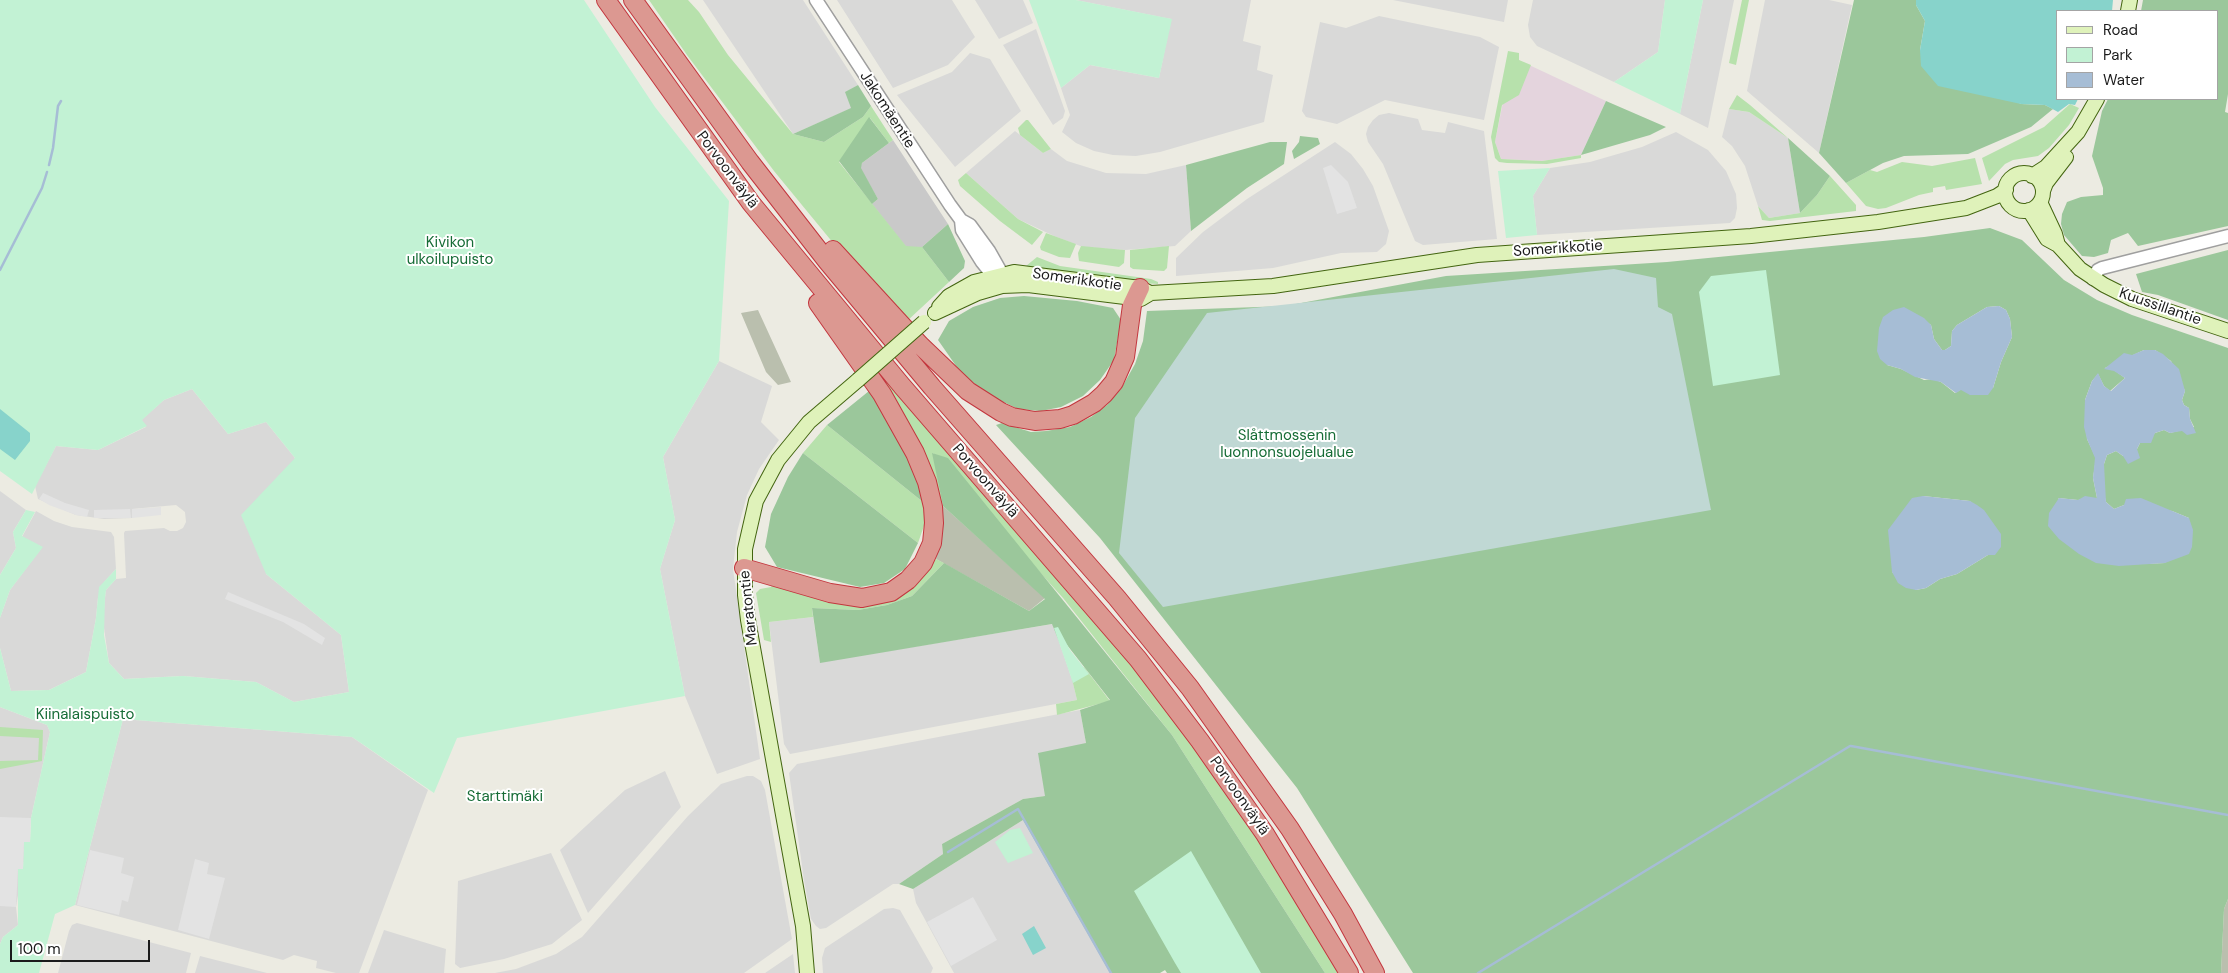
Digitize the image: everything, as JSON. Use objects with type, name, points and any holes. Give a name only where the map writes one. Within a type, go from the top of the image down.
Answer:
[{"type":"highway","name":"Porvoonväylä","points":[[606,0],[751,204],[879,360],[1138,659],[1242,798],[1298,885],[1349,973]]},
{"type":"highway","name":"Porvoonväylä","points":[[634,0],[794,220],[879,324],[1117,598],[1190,688],[1290,829],[1343,914],[1376,973]]},
{"type":"highway","points":[[750,162],[796,207],[843,262],[952,377],[983,402],[1012,417],[1035,421],[1060,419],[1083,410],[1104,394],[1114,382],[1125,357],[1142,294]]},
{"type":"highway","points":[[744,568],[841,596],[862,598],[880,595],[901,586],[917,572],[928,554],[934,523],[933,507],[927,482],[915,453],[897,420],[859,360],[793,269],[751,204]]},
{"type":"main road","points":[[2093,279],[2072,261],[2058,245],[2047,239],[2037,201],[2040,182],[2032,176],[2017,175],[2008,184],[2006,190],[2007,198],[2011,205],[2018,210],[2037,201],[2046,182],[2072,148],[2078,132],[2096,100]]},
{"type":"main road","points":[[2032,176],[2046,167],[2078,132]]},
{"type":"main road","name":"Somerikkotie","points":[[999,279],[1028,285],[1142,294],[1273,286],[1477,254],[1751,236],[1878,222],[1966,208],[1997,196],[2006,190]]},
{"type":"main road","name":"Somerikkotie","points":[[1966,208],[1984,209],[2011,205]]},
{"type":"main road","name":"Maratontie","points":[[935,313],[978,292],[999,279]]},
{"type":"main road","name":"Maratontie","points":[[807,973],[803,926],[748,620],[744,568],[749,530],[756,501],[774,466],[809,422],[935,313],[949,296],[974,282],[999,279]]},
{"type":"main road","name":"Kuussillantie","points":[[2093,279],[2132,299],[2228,331]]},
{"type":"street","name":"Jakomäentie","points":[[816,0],[961,220],[970,225],[989,251],[999,279]]},
{"type":"street","name":"Jakomäentie","points":[[961,220],[962,230],[979,258],[999,279]]},
{"type":"street","points":[[2093,279],[2109,275],[2118,265],[2228,236]]},
{"type":"street","points":[[974,282],[979,258]]},
{"type":"shaded area","points":[[703,0],[803,0],[858,85],[846,92],[852,108],[793,134]]},
{"type":"shaded area","points":[[837,0],[952,0],[975,37],[948,65],[893,88]]},
{"type":"shaded area","points":[[975,0],[1023,0],[1033,23],[999,39]]},
{"type":"shaded area","points":[[1076,0],[1251,0],[1243,41],[1261,46],[1257,70],[1273,75],[1264,122],[1160,152],[1136,156],[1113,155],[1094,151],[1076,143],[1062,132],[1070,115],[1061,88],[1090,65],[1159,78],[1171,19]]},
{"type":"shaded area","points":[[1393,0],[1508,0],[1504,22]]},
{"type":"shaded area","points":[[1533,0],[1665,0],[1658,52],[1614,82],[1537,46],[1530,37],[1528,25]]},
{"type":"shaded area","points":[[1703,0],[1734,0],[1708,128],[1680,114]]},
{"type":"shaded area","points":[[1765,0],[1829,0],[1852,5],[1819,153],[1747,91]]},
{"type":"shaded area","points":[[1916,0],[2113,0],[2112,10],[2056,10],[2056,100],[2078,100],[2075,105],[2069,104],[2058,112],[2045,105],[2021,104],[1938,86],[1921,66],[1920,50],[1925,21],[1916,5]]},
{"type":"shaded area","points":[[1379,16],[1480,37],[1499,47],[1484,120],[1385,100],[1337,124],[1306,117],[1302,111],[1320,22],[1346,28]]},
{"type":"shaded area","points":[[1036,29],[1065,111],[1063,118],[1053,125],[1003,45]]},
{"type":"shaded area","points":[[970,53],[990,59],[1021,111],[955,167],[897,95],[952,72]]},
{"type":"shaded area","points":[[1512,57],[1606,101],[1581,155],[1542,161],[1501,159],[1495,142]]},
{"type":"shaded area","points":[[1729,109],[1749,112],[1788,138],[1800,213],[1769,218],[1758,206],[1745,166],[1732,146],[1722,137]]},
{"type":"shaded area","points":[[1389,113],[1418,119],[1422,130],[1445,133],[1448,122],[1484,131],[1497,239],[1423,245],[1415,241],[1383,164],[1368,142],[1366,134],[1373,120],[1379,115]]},
{"type":"shaded area","points":[[1015,131],[1043,153],[1051,149],[1067,161],[1106,173],[1146,174],[1186,165],[1191,231],[1175,246],[1125,250],[1083,247],[1018,219],[966,173]]},
{"type":"shaded area","points":[[1676,132],[1708,150],[1726,171],[1736,194],[1737,208],[1735,218],[1730,223],[1537,235],[1533,196],[1550,168],[1590,162],[1642,147]]},
{"type":"shaded area","points":[[893,140],[948,224],[922,247],[906,247],[872,204],[878,199],[860,168],[862,163]]},
{"type":"shaded area","points":[[1335,142],[1351,154],[1373,186],[1389,231],[1386,244],[1377,252],[1341,253],[1273,268],[1176,276],[1176,258],[1203,232],[1247,199]]},
{"type":"shaded area","points":[[1331,165],[1348,182],[1357,208],[1337,214],[1323,168]]},
{"type":"shaded area","points":[[758,310],[791,382],[778,385],[766,372],[741,313]]},
{"type":"shaded area","points":[[719,361],[772,386],[761,422],[779,440],[759,469],[747,495],[737,532],[733,569],[760,759],[717,774],[685,696],[660,569],[675,520],[663,457]]},
{"type":"shaded area","points":[[192,389],[228,434],[266,422],[295,458],[266,574],[341,635],[349,692],[294,702],[256,682],[183,676],[124,679],[109,663],[103,621],[105,598],[106,590],[116,579],[126,578],[125,531],[164,528],[170,531],[177,531],[183,528],[186,522],[185,512],[176,505],[132,509],[132,518],[104,519],[76,515],[38,499],[35,486],[56,446],[98,450],[146,427],[141,420],[164,400]]},
{"type":"shaded area","points":[[0,409],[30,433],[30,441],[15,460],[0,449]]},
{"type":"shaded area","points":[[0,491],[26,510],[13,532],[16,548],[0,575]]},
{"type":"shaded area","points":[[43,493],[65,503],[89,510],[87,517],[49,505],[39,499]]},
{"type":"shaded area","points":[[936,501],[1045,598],[1029,611],[936,559],[939,525]]},
{"type":"shaded area","points":[[161,507],[161,515],[132,518],[132,509]]},
{"type":"shaded area","points":[[130,509],[131,518],[94,518],[94,510]]},
{"type":"shaded area","points":[[36,511],[54,521],[72,527],[111,532],[114,537],[116,569],[105,581],[98,597],[86,672],[49,690],[11,691],[0,648],[0,618],[10,590],[42,547],[22,537]]},
{"type":"shaded area","points":[[228,592],[304,624],[325,638],[322,645],[283,622],[225,599]]},
{"type":"shaded area","points":[[813,617],[820,662],[1053,624],[1072,679],[1077,700],[790,754],[784,744],[769,622]]},
{"type":"shaded area","points":[[0,707],[47,725],[50,732],[31,818],[16,907],[18,925],[3,937],[0,944]]},
{"type":"shaded area","points":[[1080,710],[1086,743],[1045,796],[1023,799],[942,844],[943,854],[899,884],[893,884],[826,928],[820,929],[816,926],[811,919],[804,880],[789,773],[797,764]]},
{"type":"shaded area","points":[[123,719],[352,737],[428,790],[359,973],[336,973],[316,968],[317,961],[294,955],[283,960],[75,905]]},
{"type":"shaded area","points":[[665,771],[681,807],[588,913],[560,850],[625,790]]},
{"type":"shaded area","points":[[753,776],[761,781],[765,790],[792,939],[744,973],[495,973],[516,969],[556,954],[582,937],[688,816],[721,784]]},
{"type":"shaded area","points":[[0,817],[31,818],[30,842],[24,842],[23,869],[18,869],[16,907],[0,906]]},
{"type":"shaded area","points":[[1023,820],[1110,973],[954,973],[916,903],[913,889]]},
{"type":"shaded area","points":[[90,850],[124,858],[121,873],[134,877],[128,902],[122,900],[119,915],[77,905]]},
{"type":"shaded area","points":[[551,853],[582,920],[552,944],[504,959],[460,968],[455,964],[458,881]]},
{"type":"shaded area","points":[[195,859],[209,863],[207,874],[225,878],[209,939],[178,930]]},
{"type":"shaded area","points":[[973,897],[997,940],[951,966],[927,922]]},
{"type":"shaded area","points":[[2228,899],[2228,973],[2221,973],[2224,909]]},
{"type":"shaded area","points":[[893,908],[900,910],[933,968],[931,973],[823,973],[822,958],[825,948],[884,909]]},
{"type":"shaded area","points":[[77,923],[191,953],[186,973],[58,973],[69,931],[72,925]]},
{"type":"shaded area","points":[[1034,926],[1046,948],[1033,955],[1022,934]]},
{"type":"shaded area","points":[[384,930],[446,949],[444,973],[368,973]]},
{"type":"shaded area","points":[[793,954],[795,973],[765,973]]},
{"type":"shaded area","points":[[200,956],[267,973],[195,973]]},
{"type":"green space","name":"Kivikon ulkoilupuisto","points":[[0,0],[584,0],[655,107],[729,201],[719,361],[663,457],[675,520],[660,569],[685,696],[457,738],[434,793],[352,737],[123,719],[75,905],[55,914],[39,973],[0,973],[0,944],[3,937],[18,925],[18,868],[23,868],[24,842],[30,842],[31,818],[50,732],[47,725],[0,707],[0,648],[11,691],[49,690],[86,672],[96,618],[99,587],[116,569],[116,579],[106,590],[104,635],[109,663],[124,679],[183,676],[256,682],[294,702],[349,692],[341,635],[266,574],[241,515],[295,458],[266,422],[228,434],[192,389],[164,400],[142,420],[147,426],[98,450],[56,446],[32,494],[0,471]]},
{"type":"green space","points":[[649,0],[688,0],[699,12],[728,55],[793,134],[824,142],[863,117],[871,106],[893,140],[889,143],[870,118],[839,162],[906,246],[922,247],[949,282],[906,322],[834,244],[774,171],[687,55]]},
{"type":"green space","points":[[1029,0],[1076,0],[1172,19],[1159,78],[1090,65],[1061,88]]},
{"type":"green space","points":[[1665,0],[1703,0],[1680,114],[1614,82],[1658,52]]},
{"type":"green space","points":[[1742,0],[1749,0],[1736,65],[1729,63]]},
{"type":"green space","points":[[1854,0],[1916,0],[1916,5],[1925,21],[1920,50],[2021,104],[2045,105],[2053,109],[2031,127],[1968,154],[1904,156],[1883,163],[1846,183],[1819,153]]},
{"type":"green space","points":[[2143,0],[2228,0],[2228,94],[2225,112],[2228,113],[2228,226],[2138,246],[2128,233],[2111,240],[2108,253],[2094,257],[2082,256],[2064,235],[2061,224],[2062,214],[2067,202],[2081,197],[2103,195],[2103,188],[2092,156],[2102,111],[2108,100],[2218,100],[2218,10],[2141,10]]},
{"type":"green space","points":[[1508,51],[1519,53],[1519,60],[1531,65],[1519,95],[1502,105],[1495,142],[1501,159],[1542,161],[1581,155],[1581,158],[1547,164],[1507,163],[1499,162],[1495,158],[1491,137]]},
{"type":"green space","points":[[858,85],[871,106],[863,117],[824,142],[793,134],[851,108],[845,92]]},
{"type":"green space","points":[[1737,95],[1788,138],[1749,112],[1729,109]]},
{"type":"green space","points":[[1606,101],[1666,127],[1650,135],[1581,155]]},
{"type":"green space","points":[[2070,104],[2079,108],[2069,125],[2049,148],[2038,156],[2013,160],[2005,164],[1989,181],[1982,158],[2044,127]]},
{"type":"green space","points":[[869,117],[889,143],[862,163],[861,168],[878,199],[872,204],[839,161]]},
{"type":"green space","points":[[1028,120],[1051,149],[1043,153],[1020,135],[1018,128]]},
{"type":"green space","points":[[1300,136],[1318,138],[1320,144],[1294,159],[1292,151],[1299,142]]},
{"type":"green space","points":[[1788,138],[1830,176],[1817,195],[1800,213]]},
{"type":"green space","points":[[1270,142],[1287,142],[1284,164],[1247,188],[1191,231],[1186,165]]},
{"type":"green space","points":[[1975,158],[1982,184],[1946,190],[1945,186],[1933,188],[1933,192],[1919,195],[1886,208],[1878,209],[1866,206],[1846,183],[1870,170],[1877,172],[1902,162],[1932,166]]},
{"type":"green space","points":[[1550,168],[1533,196],[1537,235],[1506,238],[1498,171]]},
{"type":"green space","points":[[966,173],[1018,219],[1043,232],[1032,245],[1000,221],[960,186],[958,180]]},
{"type":"green space","points":[[1830,176],[1856,205],[1856,211],[1770,221],[1762,220],[1758,206],[1769,218],[1800,213],[1817,195]]},
{"type":"green space","points":[[948,224],[965,261],[964,268],[949,282],[922,247]]},
{"type":"green space","points":[[1990,228],[2022,240],[2064,280],[2097,300],[2132,315],[2228,348],[2228,899],[2224,909],[2221,973],[1413,973],[1297,788],[1100,538],[996,425],[1002,423],[1031,432],[1070,427],[1091,417],[1107,405],[1121,389],[1135,364],[1143,341],[1147,311],[1285,306],[1446,276],[1667,262],[1924,237]],"holes":[[[1999,306],[2006,310],[2010,319],[2012,337],[2001,362],[1993,388],[1960,390],[1955,393],[1941,382],[1933,379],[1924,380],[1901,369],[1887,365],[1914,313],[1931,325],[1934,339],[1942,350],[1945,350],[1951,346],[1952,331],[1957,325],[1987,307]],[[2144,350],[2155,350],[2171,361],[2185,391],[2182,400],[2184,405],[2189,408],[2190,419],[2194,427],[2170,433],[2164,430],[2155,433],[2140,443],[2137,449],[2123,456],[2116,451],[2107,455],[2104,464],[2104,493],[2106,502],[2114,509],[2124,505],[2172,511],[2189,518],[2165,563],[2143,564],[2058,498],[2078,500],[2097,498],[2093,478],[2096,458],[2087,439],[2085,400],[2092,381],[2098,374],[2104,386],[2110,391],[2125,378],[2114,370],[2105,368]],[[1923,496],[1970,501],[1995,555],[1988,555],[1957,574],[1940,579],[1926,588],[1916,590],[1892,572],[1892,554]]]},
{"type":"green space","points":[[1046,233],[1076,244],[1070,258],[1059,257],[1041,250],[1040,247]]},
{"type":"green space","points":[[1081,246],[1125,250],[1124,263],[1119,267],[1079,261],[1078,253]]},
{"type":"green space","points":[[1169,246],[1167,268],[1164,271],[1133,269],[1130,267],[1130,250]]},
{"type":"green space","points":[[2228,250],[2228,320],[2158,295],[2142,292],[2136,274]]},
{"type":"green space","points":[[1037,257],[1060,266],[1151,279],[1158,282],[1158,284],[1121,282],[1027,268],[1026,266]]},
{"type":"green space","name":"Slåttmossenin luonnonsuojelualue","points":[[1614,269],[1656,278],[1658,307],[1672,314],[1711,510],[1163,607],[1119,553],[1135,418],[1207,313]]},
{"type":"green space","points":[[1766,270],[1780,375],[1713,386],[1699,292],[1711,276]]},
{"type":"green space","points":[[1024,296],[1077,301],[1113,308],[1121,320],[1114,360],[1100,380],[1083,396],[1061,407],[1041,411],[1018,409],[989,395],[961,373],[938,340],[949,321],[973,307],[1000,298]]},
{"type":"green space","points":[[880,373],[1126,658],[1202,757],[1261,843],[1339,973],[1325,973],[1172,735],[1063,598],[933,453],[943,506],[936,501],[875,377]]},
{"type":"green space","points":[[869,391],[898,436],[917,480],[923,502],[827,425]]},
{"type":"green space","points":[[827,425],[923,502],[925,523],[918,543],[803,453]]},
{"type":"green space","points":[[803,453],[918,543],[905,569],[884,583],[860,587],[777,567],[765,547],[771,514],[788,477]]},
{"type":"green space","points":[[932,453],[948,458],[1172,735],[1325,973],[1167,973],[1165,970],[1160,973],[1110,973],[1023,820],[913,889],[899,884],[943,854],[942,844],[1023,799],[1045,796],[1038,753],[1086,743],[1080,710],[1110,700],[1067,645],[1061,646],[1052,624],[820,663],[812,608],[858,610],[887,605],[912,596],[944,563],[1029,611],[1045,599],[943,506]]},
{"type":"green space","points":[[26,510],[35,512],[22,536],[43,547],[10,590],[0,618],[0,575],[16,548],[13,532]]},
{"type":"green space","points":[[936,559],[944,563],[912,596],[887,605],[858,610],[812,608],[813,617],[769,622],[771,642],[764,640],[756,593],[760,589],[771,587],[774,583],[821,595],[906,587]]},
{"type":"green space","points":[[1058,627],[1070,650],[1089,674],[1073,683],[1054,628]]},
{"type":"green space","points":[[1084,667],[1110,701],[1057,715],[1056,704],[1077,700],[1071,675]]},
{"type":"green space","points":[[0,727],[43,730],[42,761],[0,769],[0,761],[38,760],[39,738],[0,736]]},
{"type":"green space","points":[[1020,828],[1033,853],[1008,863],[995,842],[1010,830]]},
{"type":"green space","points":[[1191,851],[1261,973],[1181,973],[1175,963],[1134,891]]},
{"type":"water","points":[[1999,306],[2006,310],[2010,319],[2012,337],[2001,362],[1993,388],[1988,395],[1970,395],[1961,390],[1956,393],[1941,382],[1915,377],[1901,369],[1887,365],[1880,359],[1877,351],[1879,328],[1883,317],[1893,310],[1904,307],[1924,318],[1931,325],[1934,339],[1942,350],[1945,350],[1951,346],[1952,331],[1957,325],[1987,307]]},
{"type":"water","points":[[2144,350],[2155,350],[2163,354],[2179,369],[2185,391],[2182,400],[2184,405],[2189,408],[2190,419],[2196,433],[2187,435],[2182,431],[2170,433],[2164,430],[2155,433],[2151,443],[2140,443],[2137,449],[2140,458],[2128,464],[2123,456],[2116,451],[2107,455],[2104,464],[2106,502],[2114,509],[2124,505],[2126,499],[2141,498],[2189,518],[2193,530],[2192,547],[2189,554],[2165,563],[2119,566],[2096,563],[2079,554],[2059,539],[2048,526],[2049,513],[2059,498],[2078,500],[2085,496],[2097,498],[2093,478],[2095,458],[2084,427],[2085,400],[2092,381],[2098,373],[2104,386],[2111,391],[2125,378],[2114,371],[2104,369],[2124,353],[2132,355]]},
{"type":"water","points":[[1923,496],[1970,501],[1977,505],[1984,510],[2001,534],[2001,547],[1995,555],[1988,555],[1957,574],[1940,579],[1926,588],[1916,590],[1906,588],[1898,583],[1892,572],[1888,530],[1912,498]]},
{"type":"waterway","points":[[49,165],[58,106],[61,101]]},
{"type":"waterway","points":[[0,270],[42,188],[47,172]]},
{"type":"waterway","points":[[1478,973],[1850,746]]},
{"type":"waterway","points":[[1851,746],[2228,815]]},
{"type":"waterway","points":[[948,852],[1018,809],[1111,973]]},
{"type":"park label","name":"Kiinalaispuisto","points":[[85,715]]},
{"type":"park label","name":"Starttimäki","points":[[505,797]]}]
